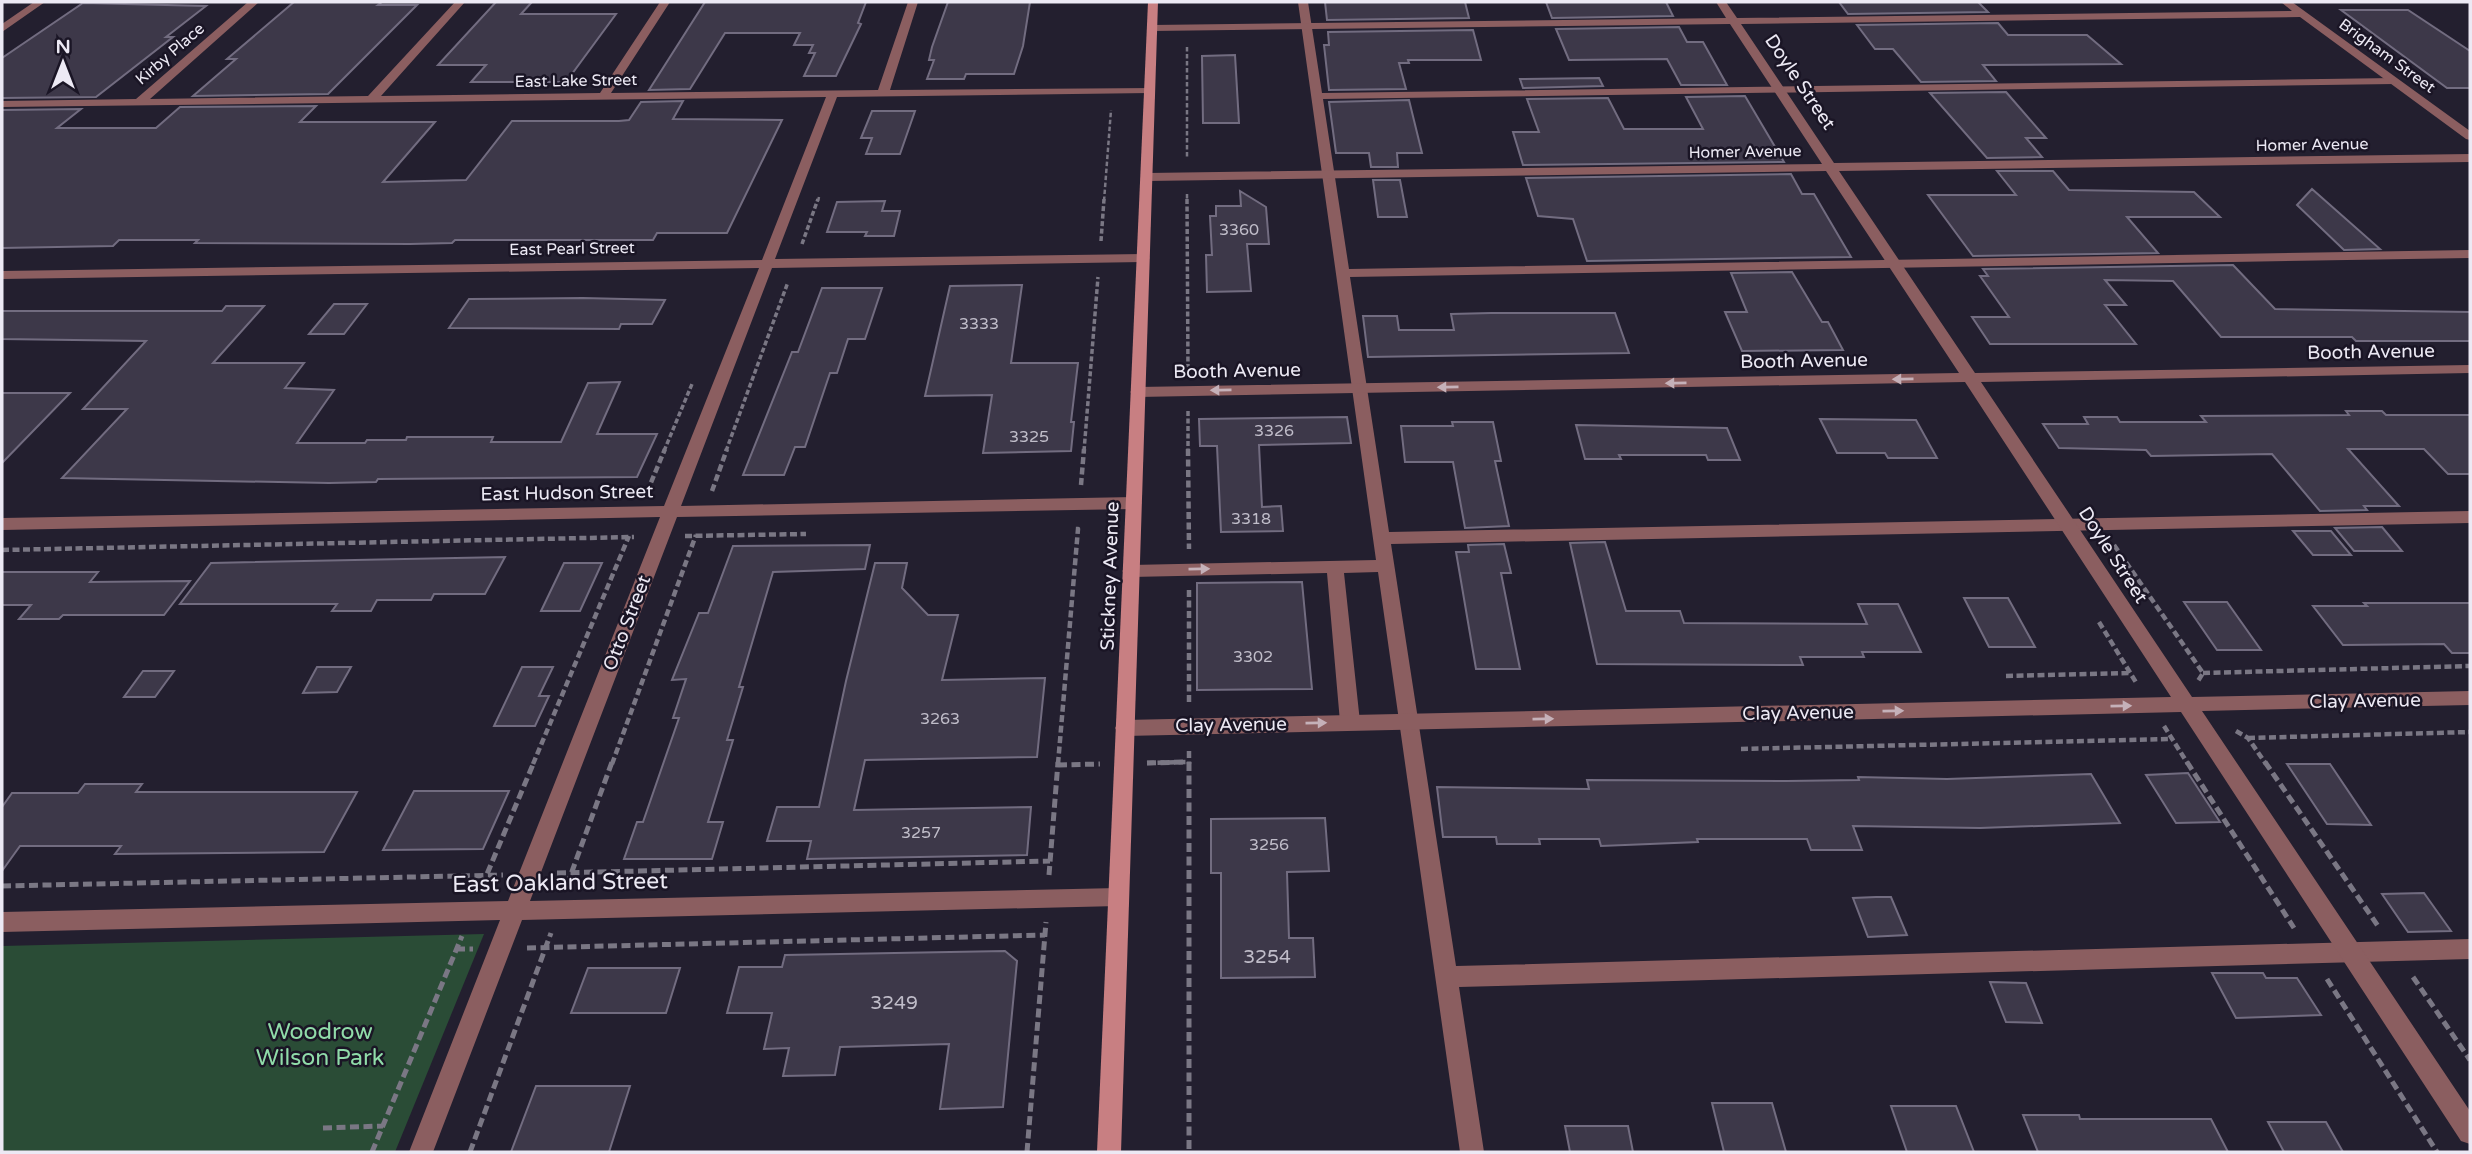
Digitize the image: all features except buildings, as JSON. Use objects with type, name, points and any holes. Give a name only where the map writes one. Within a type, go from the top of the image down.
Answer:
[{"type":"street","points":[[2,29],[40,2]]},
{"type":"street","name":"Kirby Place","points":[[138,103],[254,2]]},
{"type":"street","points":[[371,100],[460,2]]},
{"type":"street","points":[[603,97],[665,2]]},
{"type":"street","points":[[883,93],[913,2]]},
{"type":"street","name":"Stickney Avenue","points":[[1109,1152],[1153,2]]},
{"type":"street","points":[[1303,2],[1472,1152]]},
{"type":"street","name":"Doyle Street","points":[[1721,2],[2470,1132]]},
{"type":"street","name":"Brigham Street","points":[[2286,2],[2470,136]]},
{"type":"street","points":[[1152,28],[2303,14]]},
{"type":"street","points":[[1318,96],[2394,81]]},
{"type":"street","name":"East Lake Street","points":[[2,104],[1150,90]]},
{"type":"street","name":"Otto Street","points":[[421,1152],[834,94]]},
{"type":"street","name":"Homer Avenue","points":[[1146,177],[2470,158]]},
{"type":"street","points":[[1343,273],[2470,254]]},
{"type":"street","name":"East Pearl Street","points":[[2,275],[1143,258]]},
{"type":"street","name":"Booth Avenue","points":[[1138,392],[2470,369]]},
{"type":"street","name":"East Hudson Street","points":[[2,524],[1134,503]]},
{"type":"street","points":[[1381,538],[2470,517]]},
{"type":"street","points":[[1335,566],[1350,722]]},
{"type":"street","points":[[1131,571],[1384,566]]},
{"type":"street","name":"Clay Avenue","points":[[1125,728],[2470,698]]},
{"type":"street","name":"East Oakland Street","points":[[2,922],[1118,897]]},
{"type":"street","points":[[1446,976],[2470,949]]},
{"type":"path","points":[[1027,1152],[1112,96],[1117,91]]},
{"type":"path","points":[[470,1152],[819,197]]},
{"type":"path","points":[[372,1152],[694,379]]},
{"type":"path","points":[[1064,529],[1078,529]]},
{"type":"path","points":[[2,550],[818,534]]},
{"type":"path","points":[[2203,673],[2470,666]]},
{"type":"path","points":[[2006,676],[2131,673],[2169,678]]},
{"type":"path","points":[[1741,749],[2173,739],[2205,732]]},
{"type":"path","points":[[2248,738],[2470,732]]},
{"type":"path","points":[[456,949],[1045,935]]},
{"type":"path","points":[[323,1128],[383,1126]]},
{"type":"green space","name":"Woodrow Wilson Park","points":[[484,934],[395,1152],[2,1152],[2,946]]}]
